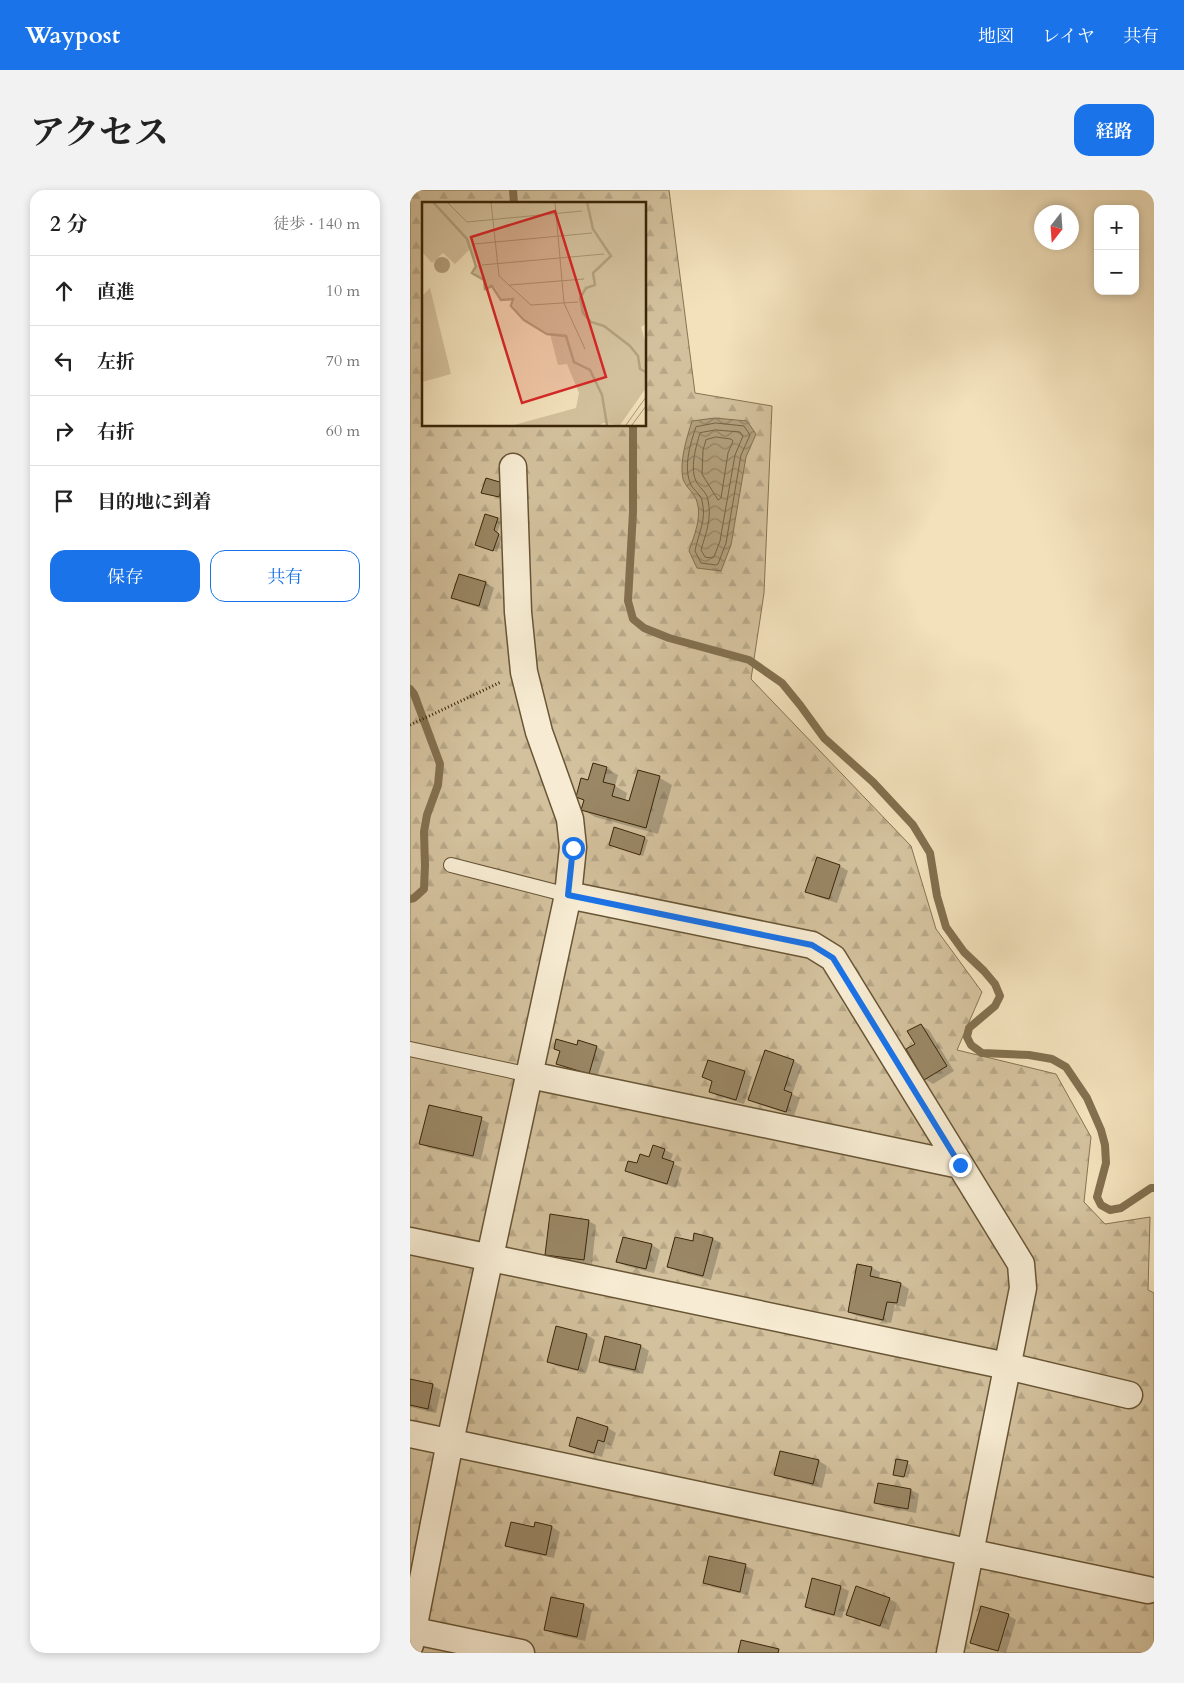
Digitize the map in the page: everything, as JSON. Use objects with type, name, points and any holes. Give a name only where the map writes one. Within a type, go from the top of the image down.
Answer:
[{"type":"street","points":[[513,467],[518,612],[524,672],[539,732],[570,818],[573,848],[568,895],[450,1442],[411,1635],[521,1653]]},
{"type":"street","points":[[568,895],[812,945],[833,958],[1021,1264],[1023,1288],[950,1653]]},
{"type":"street","points":[[530,1075],[960,1165]]},
{"type":"street","points":[[410,1240],[1007,1366],[1129,1395]]},
{"type":"street","points":[[410,1434],[1148,1590]]},
{"type":"lane","points":[[450,865],[568,895]]},
{"type":"lane","points":[[410,1050],[530,1075]]},
{"type":"path","points":[[410,725],[524,672]]},
{"type":"green space","points":[[410,190],[669,190],[695,393],[772,406],[764,593],[751,679],[911,846],[936,929],[982,992],[957,1050],[1056,1074],[1091,1137],[1084,1202],[1105,1224],[1150,1217],[1148,1290],[1154,1293],[1154,1653],[410,1653]]},
{"type":"water","points":[[715,418],[747,421],[756,434],[746,457],[731,545],[721,571],[697,568],[689,551],[699,514],[697,502],[684,482],[682,472],[684,450],[692,421]]},
{"type":"building","points":[[486,478],[503,483],[499,497],[481,493]]},
{"type":"building","points":[[485,514],[498,518],[494,530],[499,534],[493,551],[475,545]]},
{"type":"building","points":[[459,574],[486,582],[479,606],[451,598]]},
{"type":"building","points":[[593,763],[607,767],[603,782],[615,785],[612,796],[629,801],[638,770],[660,776],[646,828],[581,810],[584,800],[576,797],[581,778],[588,780]]},
{"type":"building","points":[[614,827],[645,837],[640,855],[609,845]]},
{"type":"building","points":[[817,857],[840,865],[829,899],[805,892]]},
{"type":"building","points":[[921,1024],[947,1066],[924,1080],[906,1049],[915,1044],[907,1031]]},
{"type":"building","points":[[556,1039],[577,1045],[578,1040],[597,1046],[589,1074],[556,1064],[560,1051],[554,1049]]},
{"type":"building","points":[[765,1050],[794,1060],[784,1090],[792,1093],[786,1112],[748,1100]]},
{"type":"building","points":[[708,1060],[745,1071],[736,1100],[709,1092],[712,1081],[702,1077]]},
{"type":"building","points":[[429,1105],[482,1117],[473,1156],[419,1144]]},
{"type":"building","points":[[653,1145],[665,1149],[662,1158],[674,1162],[667,1184],[625,1171],[628,1161],[637,1163],[640,1154],[649,1157]]},
{"type":"building","points":[[550,1214],[589,1220],[584,1260],[545,1255]]},
{"type":"building","points":[[694,1233],[713,1238],[703,1276],[667,1267],[675,1237],[693,1241]]},
{"type":"building","points":[[623,1237],[652,1244],[646,1269],[616,1262]]},
{"type":"building","points":[[857,1264],[872,1267],[870,1276],[901,1283],[897,1303],[887,1302],[883,1320],[848,1312]]},
{"type":"building","points":[[556,1326],[587,1334],[578,1370],[547,1362]]},
{"type":"building","points":[[605,1336],[641,1345],[635,1370],[599,1362]]},
{"type":"building","points":[[410,1379],[433,1384],[428,1409],[410,1405]]},
{"type":"building","points":[[577,1417],[608,1427],[604,1442],[598,1440],[594,1453],[569,1446]]},
{"type":"building","points":[[780,1451],[819,1460],[813,1484],[774,1475]]},
{"type":"building","points":[[896,1459],[908,1461],[904,1477],[893,1475]]},
{"type":"building","points":[[878,1483],[911,1489],[908,1509],[874,1503]]},
{"type":"building","points":[[511,1522],[534,1527],[535,1522],[552,1526],[546,1555],[505,1546]]},
{"type":"building","points":[[709,1556],[746,1564],[740,1592],[703,1583]]},
{"type":"building","points":[[812,1578],[841,1586],[834,1615],[805,1607]]},
{"type":"building","points":[[856,1586],[890,1598],[880,1626],[846,1615]]},
{"type":"building","points":[[551,1597],[584,1604],[577,1637],[544,1630]]},
{"type":"building","points":[[981,1606],[1009,1614],[998,1651],[970,1643]]},
{"type":"building","points":[[741,1640],[779,1649],[778,1653],[738,1653]]},
{"type":"waterway","points":[[513,190],[514,202]]},
{"type":"waterway","points":[[633,426],[633,512],[628,601],[633,619],[644,628],[669,638],[749,660],[782,683],[824,738],[873,782],[913,825],[930,853],[937,896],[946,927],[964,952],[995,984],[1000,996],[995,1006],[969,1028],[967,1037],[971,1045],[982,1053],[1029,1055],[1052,1059],[1066,1067],[1087,1098],[1101,1130],[1105,1145],[1106,1163],[1097,1197],[1101,1205],[1110,1210],[1121,1208],[1151,1188],[1154,1188]]},
{"type":"waterway","points":[[410,689],[414,694],[440,764],[438,785],[427,815],[424,832],[424,889],[414,898],[410,899]]},
{"type":"route","points":[[573,848],[568,895],[812,945],[833,958],[960,1165]]}]
